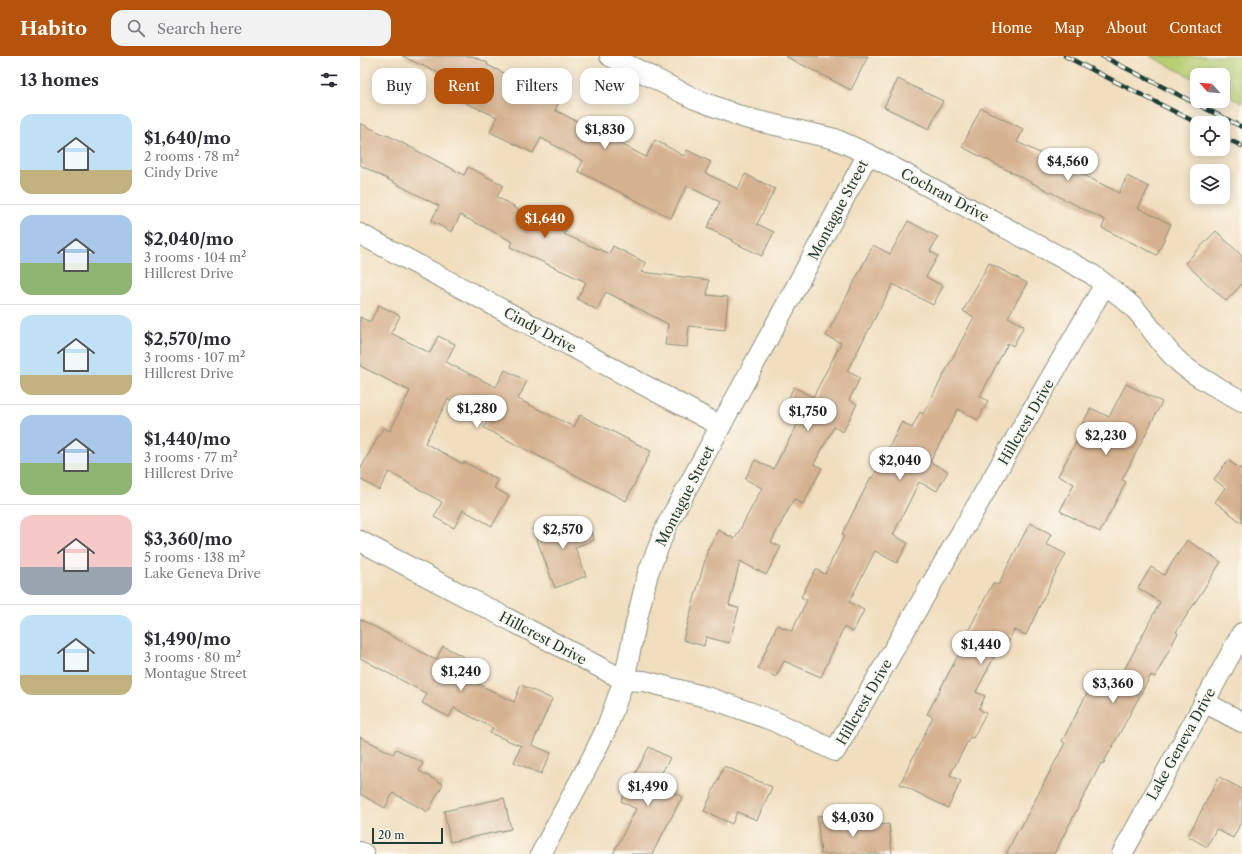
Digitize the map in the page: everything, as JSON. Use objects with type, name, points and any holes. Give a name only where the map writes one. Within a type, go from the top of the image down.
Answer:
[{"type":"street","name":"Cochran Drive","points":[[610,56],[695,99],[745,118],[835,139],[868,154],[1083,270],[1105,284],[1134,308],[1178,362],[1192,372],[1242,400]]},
{"type":"street","name":"Montague Street","points":[[540,854],[607,727],[624,680],[648,573],[667,525],[868,154]]},
{"type":"street","name":"Cindy Drive","points":[[360,234],[721,426]]},
{"type":"street","name":"Hillcrest Drive","points":[[360,541],[624,680],[644,681],[710,698],[774,721],[835,751],[1105,284]]},
{"type":"street","name":"Lake Geneva Drive","points":[[1122,854],[1242,633]]},
{"type":"street","points":[[1204,702],[1242,722]]},
{"type":"street","points":[[360,852],[364,854]]},
{"type":"green space","points":[[1150,56],[1242,56],[1242,103],[1230,97],[1230,68],[1190,68],[1190,76]]},
{"type":"building","points":[[402,56],[472,56],[488,63],[487,65],[493,68],[434,68],[434,71]]},
{"type":"building","points":[[785,56],[868,56],[851,90]]},
{"type":"building","points":[[494,68],[502,72],[502,104],[558,104],[555,110],[646,157],[655,140],[684,156],[687,150],[711,162],[705,173],[738,189],[745,174],[775,189],[757,224],[774,232],[762,256],[707,228],[720,202],[687,186],[671,218],[578,171],[583,161],[541,138],[533,153],[490,132],[497,117],[468,104],[494,104]]},
{"type":"building","points":[[898,79],[943,101],[929,129],[884,107]]},
{"type":"building","points":[[981,108],[1023,129],[1017,142],[1056,161],[1059,155],[1081,166],[1078,172],[1119,193],[1127,176],[1149,187],[1138,208],[1171,224],[1157,255],[1102,228],[1105,220],[962,147]]},
{"type":"building","points":[[360,123],[385,134],[464,175],[468,167],[503,185],[497,197],[514,206],[513,207],[566,231],[564,234],[609,254],[613,246],[646,263],[641,272],[709,280],[707,295],[728,297],[725,330],[689,326],[687,347],[665,345],[668,324],[606,292],[597,310],[577,299],[586,282],[510,247],[513,242],[460,215],[452,232],[431,221],[439,206],[360,165]]},
{"type":"building","points":[[908,221],[938,237],[930,251],[938,256],[926,277],[943,286],[933,305],[893,284],[847,371],[860,378],[849,400],[857,404],[843,432],[834,427],[814,464],[822,468],[803,504],[794,499],[771,542],[781,547],[766,575],[740,561],[729,605],[739,608],[729,643],[706,637],[704,646],[683,640],[708,549],[718,530],[735,539],[762,488],[745,479],[755,460],[773,469],[801,418],[783,409],[794,387],[813,397],[841,343],[826,336],[873,245],[890,254]]},
{"type":"building","points":[[1216,231],[1242,256],[1242,284],[1226,301],[1185,263]]},
{"type":"building","points":[[989,263],[1027,283],[1008,317],[1024,326],[1013,346],[1008,343],[980,396],[988,401],[978,420],[958,409],[930,462],[948,471],[937,491],[919,482],[893,535],[908,543],[897,563],[875,551],[849,602],[864,610],[853,632],[844,627],[821,677],[784,661],[776,677],[758,668],[777,625],[792,631],[807,600],[801,597],[816,569],[825,574],[844,536],[842,534],[871,477],[873,478],[902,422],[912,428],[920,412],[923,414],[974,317],[963,311]]},
{"type":"building","points":[[379,305],[400,316],[391,333],[430,353],[438,336],[455,344],[446,362],[496,387],[505,370],[527,381],[518,399],[574,427],[580,415],[651,451],[626,501],[484,428],[488,419],[448,399],[425,443],[463,464],[464,462],[498,480],[494,488],[509,496],[492,526],[463,510],[454,528],[434,517],[442,502],[389,472],[379,490],[360,479],[360,470],[383,428],[390,431],[410,391],[360,366],[360,317],[370,322]]},
{"type":"building","points":[[1126,384],[1162,402],[1122,480],[1126,482],[1100,532],[1060,511],[1074,484],[1058,476],[1083,429],[1080,428],[1091,408],[1109,417]]},
{"type":"building","points":[[1228,460],[1240,469],[1242,466],[1242,523],[1215,502],[1225,488],[1214,479]]},
{"type":"building","points":[[560,518],[565,530],[587,522],[594,540],[575,547],[586,576],[555,588],[533,529]]},
{"type":"building","points":[[1030,523],[1051,534],[1046,544],[1066,554],[1026,635],[1014,630],[1008,643],[1003,640],[976,692],[985,696],[979,709],[986,713],[973,738],[970,737],[950,775],[961,781],[948,808],[900,784],[933,717],[927,714],[962,648],[960,647],[993,583],[998,585]]},
{"type":"building","points":[[1187,540],[1221,562],[1176,632],[1178,633],[1155,677],[1151,675],[1103,764],[1101,763],[1054,854],[1006,854],[1065,743],[1062,741],[1093,682],[1112,693],[1160,602],[1138,588],[1151,567],[1164,575]]},
{"type":"building","points":[[360,619],[436,660],[443,646],[464,657],[456,673],[514,702],[521,685],[552,699],[532,745],[551,753],[541,774],[514,762],[521,746],[490,733],[493,728],[454,708],[449,717],[422,703],[427,694],[360,658]]},
{"type":"building","points":[[360,737],[393,754],[396,749],[423,763],[419,771],[443,784],[428,812],[393,793],[385,808],[360,794]]},
{"type":"building","points":[[649,747],[670,758],[656,783],[682,797],[652,854],[613,854],[636,809],[621,801]]},
{"type":"building","points":[[724,766],[772,787],[757,820],[737,812],[732,824],[704,811]]},
{"type":"building","points":[[1219,777],[1242,789],[1242,820],[1233,838],[1216,829],[1207,847],[1188,836]]},
{"type":"building","points":[[504,798],[511,829],[450,842],[444,811]]},
{"type":"building","points":[[836,814],[837,829],[889,824],[892,854],[821,854],[817,816]]},
{"type":"railway","points":[[1065,56],[1190,119]]},
{"type":"railway","points":[[1102,56],[1242,127]]},
{"type":"railway","points":[[1230,140],[1242,146]]}]
